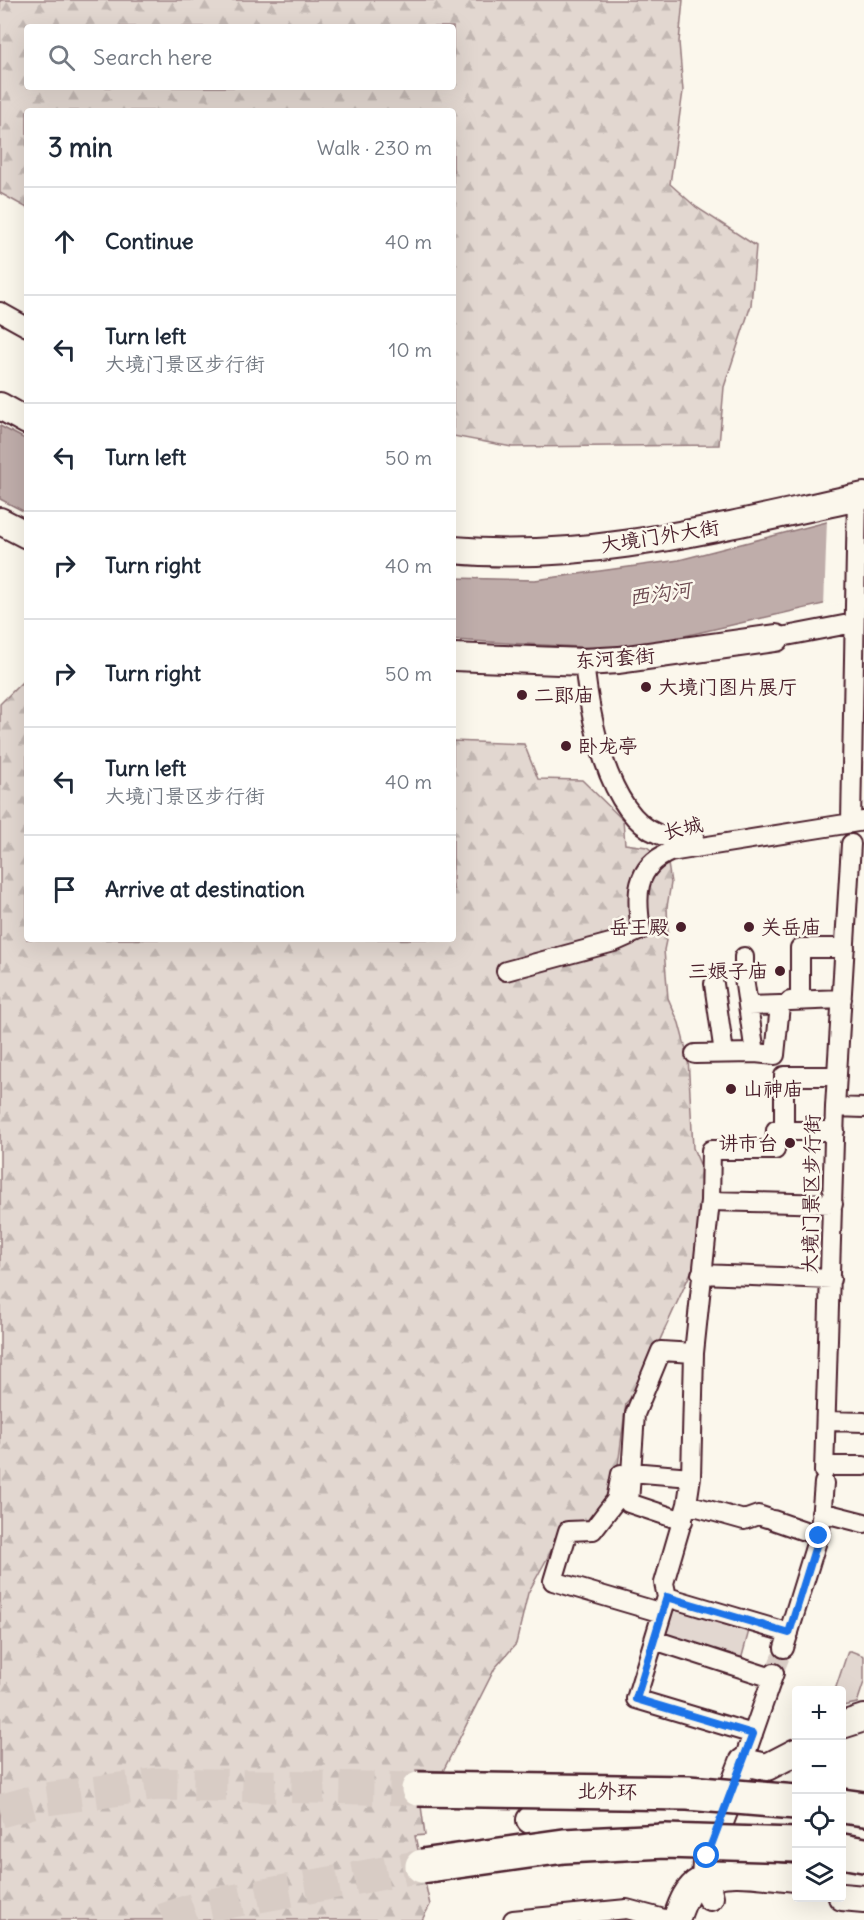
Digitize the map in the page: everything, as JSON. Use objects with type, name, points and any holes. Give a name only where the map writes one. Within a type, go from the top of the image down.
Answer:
[{"type":"highway","name":"北外环","points":[[418,1789],[688,1792],[792,1802]]},
{"type":"highway","points":[[846,1806],[864,1808]]},
{"type":"highway","points":[[422,1866],[564,1846],[665,1841],[792,1845]]},
{"type":"highway","points":[[846,1850],[864,1852]]},
{"type":"street","points":[[0,312],[24,325]]},
{"type":"street","points":[[0,406],[24,419]]},
{"type":"street","points":[[584,662],[588,701],[597,738],[611,778],[628,811],[647,829],[670,839],[856,818],[859,658],[854,615],[859,499]]},
{"type":"street","name":"大境门外大街","points":[[456,550],[558,552],[655,540],[859,499]]},
{"type":"street","points":[[0,522],[24,534]]},
{"type":"street","points":[[776,638],[854,615]]},
{"type":"street","name":"东河套街","points":[[456,657],[584,662],[619,660],[776,638]]},
{"type":"street","name":"长城","points":[[506,971],[614,942],[641,930],[637,902],[645,871],[660,856],[670,852],[856,818]]},
{"type":"street","name":"大境门景区步行街","points":[[665,1605],[786,1641],[819,1536],[827,1421],[835,1107],[851,844]]},
{"type":"street","points":[[800,1000],[800,948],[845,948]]},
{"type":"street","points":[[744,957],[751,984],[748,1006],[755,1053]]},
{"type":"street","points":[[714,984],[724,1053]]},
{"type":"street","points":[[748,1006],[780,1005],[791,1000],[842,999]]},
{"type":"street","points":[[780,1005],[775,1055],[784,1076],[784,1131]]},
{"type":"street","points":[[695,1054],[775,1055]]},
{"type":"street","points":[[784,1076],[837,1076]]},
{"type":"street","points":[[835,1107],[864,1108]]},
{"type":"street","points":[[753,1734],[636,1699],[665,1605],[664,1583],[685,1512],[691,1477],[694,1353],[710,1201],[711,1149],[775,1149],[776,1130],[835,1131]]},
{"type":"street","points":[[710,1201],[833,1204]]},
{"type":"street","points":[[701,1274],[831,1279]]},
{"type":"street","points":[[665,1605],[553,1581],[568,1531],[593,1530],[622,1501],[631,1472],[634,1414],[661,1351],[694,1353]]},
{"type":"street","points":[[827,1421],[864,1422]]},
{"type":"street","points":[[622,1501],[626,1444],[633,1439]]},
{"type":"street","points":[[824,1474],[864,1466]]},
{"type":"street","points":[[631,1472],[691,1477]]},
{"type":"street","points":[[622,1501],[744,1520],[758,1515],[819,1536]]},
{"type":"street","points":[[821,1512],[864,1523]]},
{"type":"street","points":[[654,1640],[773,1675],[707,1856],[705,1868],[707,1888],[692,1920]]},
{"type":"street","points":[[846,1724],[864,1718]]},
{"type":"street","points":[[742,1762],[767,1767],[792,1754]]},
{"type":"street","points":[[530,1820],[720,1822]]},
{"type":"street","points":[[707,1888],[734,1873],[792,1878]]},
{"type":"street","points":[[676,1920],[684,1898],[699,1881],[707,1888],[792,1892]]},
{"type":"street","points":[[846,1881],[864,1883]]},
{"type":"street","points":[[846,1897],[864,1899]]},
{"type":"street","points":[[513,1920],[627,1909],[668,1920]]},
{"type":"green space","points":[[0,0],[683,0],[679,42],[683,91],[670,184],[696,207],[756,246],[751,305],[724,387],[719,445],[512,447],[456,437],[456,108],[24,108],[24,206],[0,193]]},
{"type":"green space","points":[[24,680],[24,942],[456,942],[456,741],[524,744],[538,779],[582,780],[623,820],[625,844],[647,847],[668,864],[671,883],[667,907],[668,931],[664,950],[668,998],[679,1023],[688,1057],[693,1148],[707,1180],[697,1259],[636,1392],[626,1403],[616,1482],[584,1527],[564,1528],[528,1593],[516,1644],[495,1668],[443,1771],[416,1770],[425,1835],[415,1836],[430,1905],[422,1920],[0,1920],[0,704]]},
{"type":"green space","points":[[671,1602],[750,1627],[741,1660],[661,1635]]},
{"type":"green space","points":[[848,1651],[864,1656],[864,1682],[857,1703],[846,1705],[846,1686],[836,1686]]},
{"type":"water","points":[[0,426],[24,438],[24,511],[0,499]]},
{"type":"water","name":"西沟河","points":[[842,518],[841,600],[645,645],[599,648],[456,640],[456,578],[535,580],[679,560]]},
{"type":"pier","points":[[864,510],[864,598],[824,607],[827,519]]},
{"type":"tunnel","points":[[774,1673],[784,1648]]},
{"type":"tunnel","points":[[0,1811],[39,1800],[158,1784],[418,1789]]},
{"type":"tunnel","points":[[163,1920],[200,1907],[422,1866]]},
{"type":"place","name":"大境门图片展厅","points":[[646,687]]},
{"type":"place","name":"二郎庙","points":[[522,695]]},
{"type":"place","name":"卧龙亭","points":[[566,746]]},
{"type":"place","name":"岳王殿","points":[[681,927]]},
{"type":"place","name":"关岳庙","points":[[749,927]]},
{"type":"place","name":"三娘子庙","points":[[780,971]]},
{"type":"place","name":"山神庙","points":[[731,1089]]},
{"type":"place","name":"讲市台","points":[[790,1143]]},
{"type":"route","points":[[707,1856],[753,1734],[636,1699],[667,1597],[789,1633],[819,1536]]}]
